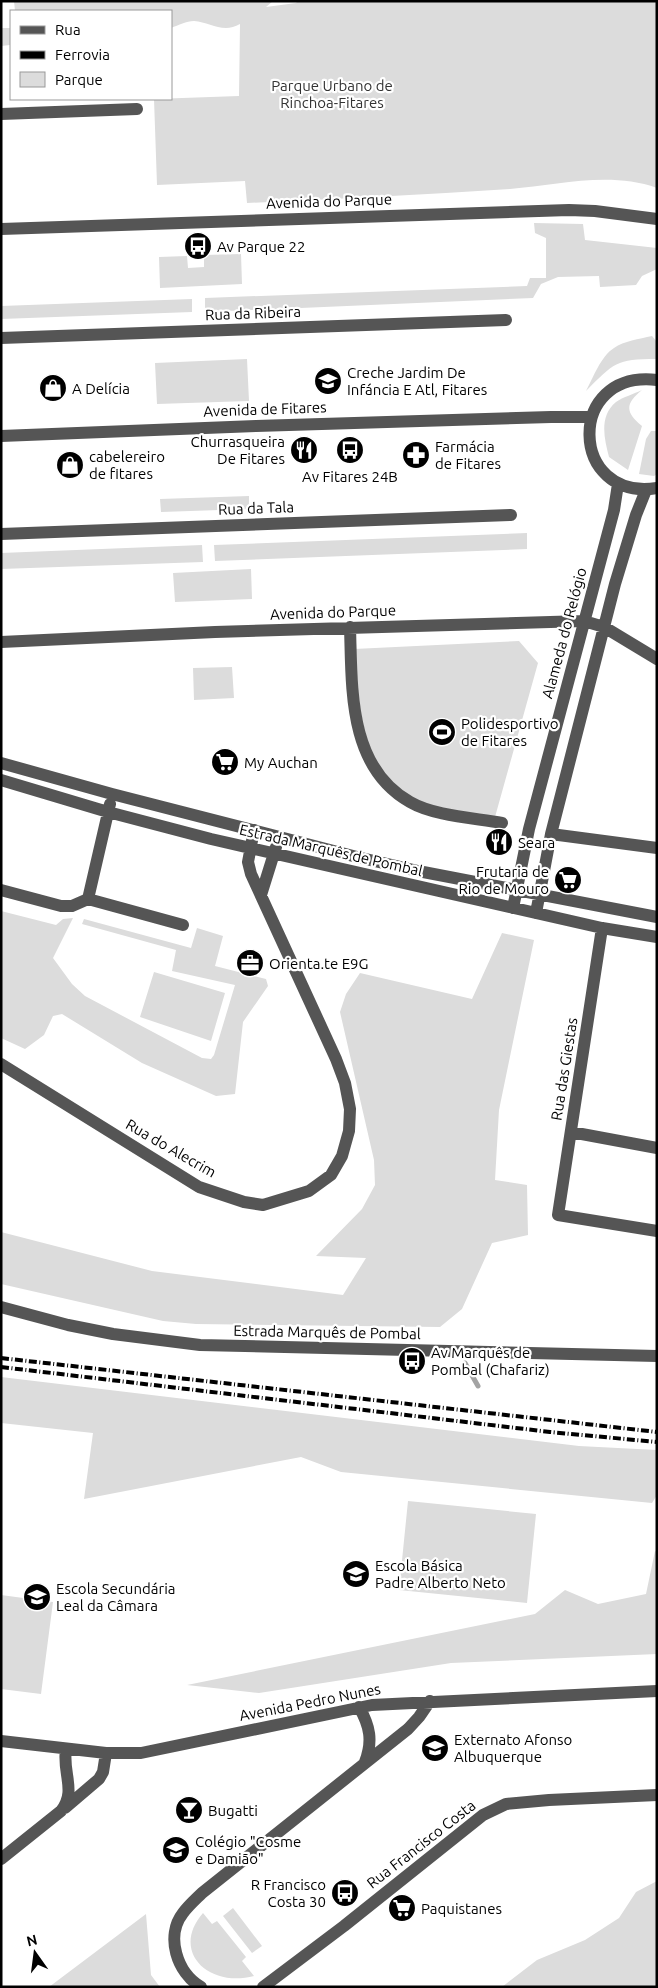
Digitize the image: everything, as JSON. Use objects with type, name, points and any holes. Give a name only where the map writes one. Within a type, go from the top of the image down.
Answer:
[{"type":"street","points":[[1,114],[137,109]]},
{"type":"street","name":"Avenida do Parque","points":[[1,230],[569,210],[595,210],[657,219]]},
{"type":"street","name":"Rua da Ribeira","points":[[1,338],[506,320]]},
{"type":"street","points":[[536,913],[551,834],[604,627],[636,515],[651,489],[631,488],[618,484],[596,462],[590,448],[588,433],[591,417],[598,402],[610,389],[626,381],[643,378],[657,380]]},
{"type":"street","name":"Avenida de Fitares","points":[[1,436],[275,425],[591,417]]},
{"type":"street","name":"Alameda do Relógio","points":[[513,908],[529,829],[614,510],[618,484]]},
{"type":"street","name":"Rua da Tala","points":[[1,534],[511,515]]},
{"type":"street","name":"Avenida do Parque","points":[[1,642],[350,627],[584,621],[604,627],[657,659]]},
{"type":"street","points":[[350,627],[353,703],[360,738],[375,770],[389,787],[410,802],[437,811],[502,823]]},
{"type":"street","name":"Estrada Marquês de Pombal","points":[[1,763],[112,794],[418,871],[657,917]]},
{"type":"street","name":"Estrada Marquês de Pombal","points":[[1,780],[108,812],[274,854],[602,928],[657,937]]},
{"type":"street","points":[[88,899],[112,794]]},
{"type":"street","name":"Rua do Alecrim","points":[[1,1064],[199,1187],[244,1202],[263,1205],[309,1192],[331,1175],[342,1156],[349,1131],[350,1109],[345,1083],[336,1059],[251,874],[248,862],[254,830]]},
{"type":"street","points":[[551,834],[657,848]]},
{"type":"street","points":[[261,895],[278,836]]},
{"type":"street","points":[[1,890],[61,906],[72,906],[88,899],[183,925]]},
{"type":"street","name":"Rua das Giestas","points":[[602,928],[558,1215],[657,1231]]},
{"type":"street","points":[[571,1132],[657,1148]]},
{"type":"street","name":"Estrada Marquês de Pombal","points":[[1,1307],[68,1325],[113,1334],[200,1345],[657,1356]]},
{"type":"street","name":"Avenida Pedro Nunes","points":[[1,1742],[128,1754],[155,1751],[359,1706],[385,1703],[657,1690]]},
{"type":"street","points":[[201,1987],[194,1983],[179,1964],[174,1938],[182,1914],[202,1893],[408,1729],[419,1718],[430,1701]]},
{"type":"street","points":[[359,1706],[371,1737],[365,1762]]},
{"type":"street","points":[[61,1811],[69,1798],[64,1767],[66,1749]]},
{"type":"street","points":[[1,1859],[99,1779],[106,1753]]},
{"type":"street","name":"Rua Francisco Costa","points":[[263,1987],[344,1926],[484,1815],[506,1804],[657,1795]]},
{"type":"green space","name":"Parque Urbano de Rinchoa-Fitares","points":[[14,1],[273,1],[266,7],[296,3],[298,1],[657,1],[657,188],[621,180],[602,180],[510,189],[247,203],[245,181],[157,185],[154,100],[239,96],[240,24],[234,27],[222,28],[194,21],[185,22],[172,28],[172,10],[15,10]]},
{"type":"green space","points":[[1,28],[10,28],[10,45],[1,46]]},
{"type":"green space","points":[[534,223],[583,224],[585,240],[657,248],[657,269],[642,276],[636,285],[600,287],[599,276],[558,277],[541,284],[533,298],[205,312],[205,298],[527,286],[530,278],[546,278],[546,238],[535,233]]},
{"type":"green space","points":[[241,254],[242,284],[160,288],[159,257],[187,256],[188,268],[204,267],[204,255]]},
{"type":"green space","points":[[192,299],[192,312],[1,319],[1,306]]},
{"type":"green space","points":[[652,336],[657,342],[656,359],[632,360],[616,364],[586,391],[609,352],[622,344]]},
{"type":"green space","points":[[247,359],[249,401],[157,404],[155,363]]},
{"type":"green space","points":[[642,390],[632,400],[629,408],[632,416],[642,426],[628,470],[609,457],[604,428],[605,421],[607,414],[616,402]]},
{"type":"green space","points":[[651,431],[657,431],[657,474],[654,476],[639,474],[646,439]]},
{"type":"green space","points":[[249,496],[249,509],[161,512],[160,499]]},
{"type":"green space","points":[[527,533],[527,549],[215,561],[214,545]]},
{"type":"green space","points":[[202,545],[203,562],[1,569],[1,553]]},
{"type":"green space","points":[[251,569],[252,599],[175,602],[173,573]]},
{"type":"green space","name":"Polidesportivo de Fitares","points":[[519,641],[538,663],[495,817],[442,809],[415,799],[395,784],[380,767],[370,747],[363,724],[354,649]]},
{"type":"green space","points":[[232,667],[234,698],[194,700],[193,668]]},
{"type":"green space","points":[[1,911],[56,925],[63,919],[73,918],[53,958],[72,984],[85,996],[202,1058],[211,1059],[214,1055],[235,985],[172,971],[176,950],[82,924],[84,919],[191,948],[197,928],[223,936],[215,966],[266,979],[268,986],[243,1022],[235,1094],[216,1096],[142,1063],[62,1014],[53,1016],[44,1035],[25,1049],[1,1038]]},
{"type":"green space","points":[[502,933],[534,940],[499,1110],[495,1180],[527,1185],[528,1235],[492,1243],[462,1309],[440,1327],[196,1324],[163,1321],[1,1284],[1,1232],[152,1271],[343,1295],[366,1258],[316,1256],[362,1209],[375,1185],[374,1160],[340,1012],[346,994],[360,973],[472,999]]},
{"type":"green space","points":[[154,972],[225,993],[211,1041],[140,1017]]},
{"type":"green space","points":[[1,1377],[579,1446],[657,1450],[657,1495],[652,1503],[341,1472],[301,1457],[84,1499],[93,1433],[1,1423]]},
{"type":"green space","points":[[408,1501],[536,1514],[527,1603],[399,1590]]},
{"type":"green space","points":[[655,1551],[657,1552],[657,1654],[451,1663],[259,1693],[187,1685],[535,1614],[565,1590],[598,1604],[646,1594]]},
{"type":"green space","points":[[1,1595],[53,1602],[41,1694],[1,1689]]},
{"type":"green space","points":[[657,1881],[657,1987],[502,1987],[537,1960],[585,1940],[619,1918],[636,1892]]},
{"type":"green space","points":[[233,1908],[262,1946],[252,1953],[223,1916]]},
{"type":"green space","points":[[203,1913],[212,1924],[217,1921],[246,1957],[242,1961],[254,1976],[222,1977],[209,1971],[199,1963],[193,1953],[191,1941],[194,1927]]},
{"type":"green space","points":[[146,1914],[151,1975],[160,1987],[49,1987]]},
{"type":"waterway","points":[[465,1363],[478,1386]]},
{"type":"railway","points":[[1,1358],[657,1432]]},
{"type":"railway","points":[[1,1367],[550,1432],[657,1442]]},
{"type":"place","name":"Av Parque 22","points":[[198,246]]},
{"type":"place","name":"Creche Jardim De Infáncia E Atl, Fitares","points":[[328,381]]},
{"type":"place","name":"A Delícia","points":[[53,388]]},
{"type":"place","name":"Churrasqueira De Fitares","points":[[304,450]]},
{"type":"place","name":"Av Fitares 24B","points":[[350,450]]},
{"type":"place","name":"Farmácia de Fitares","points":[[416,455]]},
{"type":"place","name":"cabelereiro de fitares","points":[[70,465]]},
{"type":"place","name":"Polidesportivo de Fitares","points":[[442,732]]},
{"type":"place","name":"My Auchan","points":[[225,762]]},
{"type":"place","name":"Seara","points":[[499,842]]},
{"type":"place","name":"Frutaria de Rio de Mouro","points":[[568,880]]},
{"type":"place","name":"Orienta.te E9G","points":[[250,963]]},
{"type":"place","name":"Av Marquês de Pombal (Chafariz)","points":[[412,1361]]},
{"type":"place","name":"Escola Básica Padre Alberto Neto","points":[[356,1574]]},
{"type":"place","name":"Escola Secundária Leal da Câmara","points":[[37,1597]]},
{"type":"place","name":"Externato Afonso Albuquerque","points":[[435,1748]]},
{"type":"place","name":"Bugatti","points":[[189,1810]]},
{"type":"place","name":"Colégio \"Cosme e Damião\"","points":[[176,1850]]},
{"type":"place","name":"R Francisco Costa 30","points":[[345,1893]]},
{"type":"place","name":"Paquistanes","points":[[402,1908]]}]
